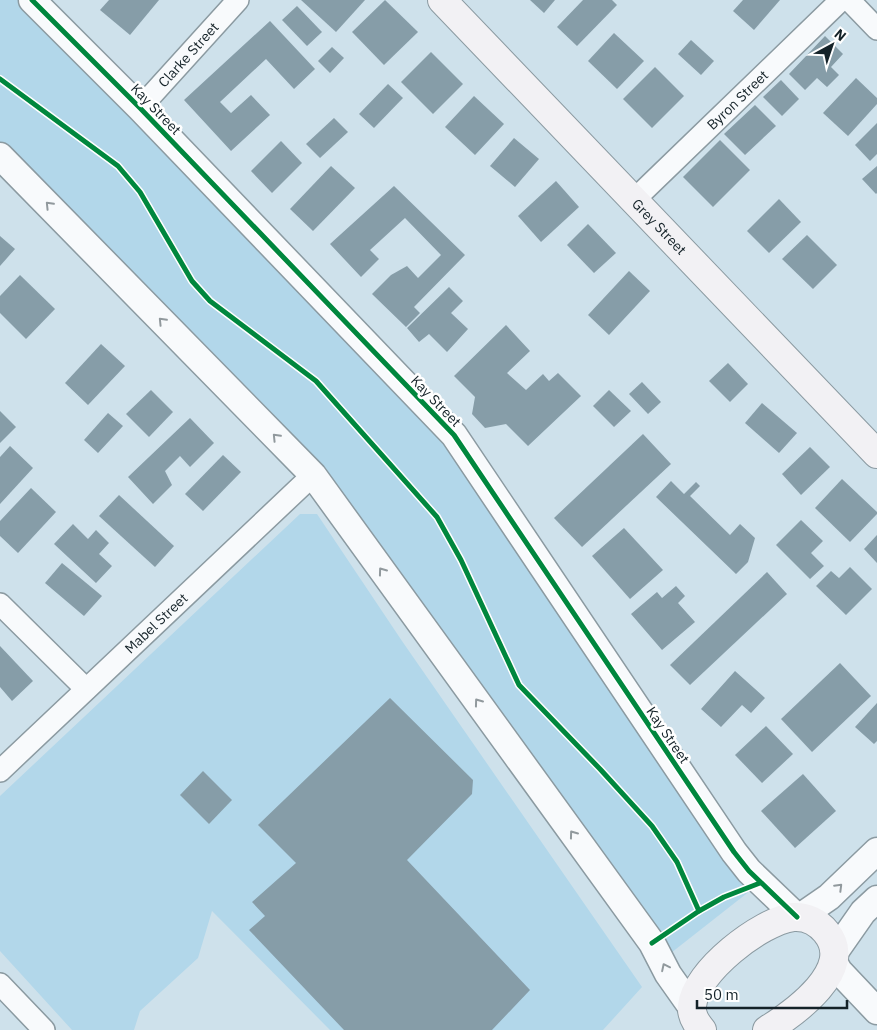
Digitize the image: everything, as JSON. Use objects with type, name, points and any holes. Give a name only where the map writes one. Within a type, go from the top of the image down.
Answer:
[{"type":"main road","name":"Grey Street","points":[[442,0],[877,454]]},
{"type":"main road","points":[[693,1021],[694,998],[701,983],[732,951],[767,926],[779,921],[798,917],[811,920],[829,936],[835,957],[817,990],[804,1004],[767,1030]]},
{"type":"street","name":"Kay Street","points":[[32,0],[140,108],[454,435],[734,852],[755,877],[798,917]]},
{"type":"street","name":"Clarke Street","points":[[140,108],[238,0]]},
{"type":"street","name":"Byron Street","points":[[634,200],[841,0]]},
{"type":"street","points":[[849,0],[877,29]]},
{"type":"street","points":[[0,156],[313,475],[652,943],[693,1021]]},
{"type":"street","name":"Mabel Street","points":[[0,771],[313,475]]},
{"type":"street","points":[[0,604],[86,689]]},
{"type":"street","points":[[798,917],[829,897],[877,851]]},
{"type":"street","points":[[877,900],[863,912],[835,957],[840,971],[877,1011]]},
{"type":"street","points":[[0,984],[44,1030]]},
{"type":"shaded area","points":[[0,0],[32,0],[454,435],[760,883],[662,960],[313,475],[0,156]]},
{"type":"shaded area","points":[[300,514],[317,514],[402,641],[642,987],[603,1030],[330,1030],[212,911],[198,958],[140,1011],[134,1030],[72,1030],[0,951],[0,796]]},
{"type":"building","points":[[109,0],[159,0],[130,35],[100,10]]},
{"type":"building","points":[[301,0],[365,0],[336,32]]},
{"type":"building","points":[[385,0],[418,32],[384,65],[352,32]]},
{"type":"building","points":[[530,0],[555,0],[544,13]]},
{"type":"building","points":[[583,0],[612,0],[617,5],[577,46],[557,27]]},
{"type":"building","points":[[743,0],[780,0],[754,30],[733,11]]},
{"type":"building","points":[[297,6],[322,32],[307,46],[282,20]]},
{"type":"building","points":[[270,21],[315,69],[294,89],[266,59],[220,102],[231,113],[251,95],[270,115],[231,151],[184,100]]},
{"type":"building","points":[[614,33],[644,61],[617,89],[588,61]]},
{"type":"building","points":[[825,36],[843,54],[831,67],[839,75],[827,87],[817,78],[805,90],[789,74]]},
{"type":"building","points":[[691,40],[714,61],[701,75],[678,54]]},
{"type":"building","points":[[332,47],[344,58],[330,73],[318,61]]},
{"type":"building","points":[[431,52],[463,84],[433,114],[401,82]]},
{"type":"building","points":[[655,67],[684,96],[652,128],[623,99]]},
{"type":"building","points":[[856,78],[877,98],[877,104],[848,136],[823,113]]},
{"type":"building","points":[[781,80],[799,99],[782,116],[763,97]]},
{"type":"building","points":[[388,84],[403,98],[374,128],[359,114]]},
{"type":"building","points":[[474,96],[504,124],[475,155],[445,127]]},
{"type":"building","points":[[755,105],[776,126],[745,155],[724,134]]},
{"type":"building","points":[[334,118],[348,132],[320,158],[306,144]]},
{"type":"building","points":[[877,123],[877,154],[870,161],[855,145]]},
{"type":"building","points":[[514,138],[539,159],[515,187],[490,166]]},
{"type":"building","points":[[720,140],[750,170],[713,207],[683,177]]},
{"type":"building","points":[[281,141],[302,163],[272,193],[251,171]]},
{"type":"building","points":[[331,166],[355,188],[313,231],[290,209]]},
{"type":"building","points":[[877,166],[877,193],[876,194],[862,179]]},
{"type":"building","points":[[556,181],[579,207],[541,242],[518,216]]},
{"type":"building","points":[[394,186],[465,255],[414,307],[420,313],[406,327],[372,294],[391,275],[407,266],[418,278],[441,255],[405,218],[370,250],[379,259],[361,277],[330,244]]},
{"type":"building","points":[[779,199],[801,222],[769,253],[747,231]]},
{"type":"building","points":[[588,224],[616,253],[594,273],[567,245]]},
{"type":"building","points":[[807,235],[837,265],[813,289],[782,259]]},
{"type":"building","points":[[0,236],[15,249],[0,266]]},
{"type":"building","points":[[629,271],[650,291],[609,335],[588,315]]},
{"type":"building","points":[[20,275],[55,309],[26,339],[0,313],[0,296]]},
{"type":"building","points":[[449,287],[463,301],[451,313],[468,329],[447,352],[429,334],[419,342],[407,328]]},
{"type":"building","points":[[506,325],[530,351],[507,373],[526,390],[543,374],[549,381],[558,373],[581,396],[528,446],[506,424],[485,428],[472,414],[475,397],[454,376]]},
{"type":"building","points":[[101,344],[125,366],[88,405],[65,383]]},
{"type":"building","points":[[728,363],[748,384],[730,402],[709,381]]},
{"type":"building","points":[[642,382],[661,402],[648,414],[629,394]]},
{"type":"building","points":[[151,390],[173,412],[149,437],[126,414]]},
{"type":"building","points":[[609,390],[631,411],[614,427],[593,406]]},
{"type":"building","points":[[762,403],[797,433],[779,453],[745,423]]},
{"type":"building","points":[[0,411],[16,427],[0,443]]},
{"type":"building","points":[[108,413],[123,426],[98,453],[84,440]]},
{"type":"building","points":[[190,418],[214,443],[190,467],[180,456],[165,471],[172,485],[153,504],[128,477]]},
{"type":"building","points":[[643,434],[671,464],[582,547],[554,518]]},
{"type":"building","points":[[10,446],[33,468],[0,504],[0,457]]},
{"type":"building","points":[[810,447],[830,467],[801,495],[782,474]]},
{"type":"building","points":[[223,455],[241,472],[203,511],[185,494]]},
{"type":"building","points":[[842,479],[877,512],[850,542],[815,508]]},
{"type":"building","points":[[671,481],[684,494],[696,482],[700,486],[690,496],[730,535],[740,524],[755,538],[748,562],[736,574],[656,497]]},
{"type":"building","points":[[31,488],[56,512],[18,553],[0,536],[0,521]]},
{"type":"building","points":[[119,495],[174,546],[155,567],[99,516]]},
{"type":"building","points":[[801,520],[823,541],[811,553],[824,566],[810,579],[776,545]]},
{"type":"building","points":[[73,524],[88,539],[96,530],[109,543],[99,554],[112,566],[96,583],[54,544]]},
{"type":"building","points":[[624,528],[663,570],[630,599],[592,556]]},
{"type":"building","points":[[877,535],[877,563],[864,549]]},
{"type":"building","points":[[62,563],[102,596],[84,616],[45,583]]},
{"type":"building","points":[[850,567],[872,589],[846,615],[816,586],[831,571],[839,578]]},
{"type":"building","points":[[767,572],[787,594],[690,685],[670,665]]},
{"type":"building","points":[[676,586],[685,596],[678,603],[695,622],[662,650],[631,614],[657,592],[662,598]]},
{"type":"building","points":[[0,646],[33,681],[12,701],[0,687]]},
{"type":"building","points":[[840,663],[871,696],[812,752],[781,719]]},
{"type":"building","points":[[735,671],[765,698],[751,713],[742,705],[721,727],[701,709]]},
{"type":"building","points":[[390,698],[473,780],[472,794],[407,860],[530,990],[492,1030],[344,1030],[249,930],[265,916],[252,902],[296,863],[258,825]]},
{"type":"building","points":[[877,703],[877,741],[874,744],[855,727]]},
{"type":"building","points":[[766,726],[793,754],[762,783],[735,755]]},
{"type":"building","points":[[203,771],[232,800],[209,824],[180,795]]},
{"type":"building","points":[[803,774],[836,811],[795,848],[761,811]]},
{"type":"cycle path","points":[[32,0],[140,108],[454,435],[734,852],[749,871],[797,917]]},
{"type":"cycle path","points":[[0,79],[118,166],[140,192],[192,281],[210,301],[316,381],[437,517],[461,560],[519,685],[652,826],[677,862],[699,911]]},
{"type":"cycle path","points":[[652,943],[699,911],[724,897],[760,883]]}]
